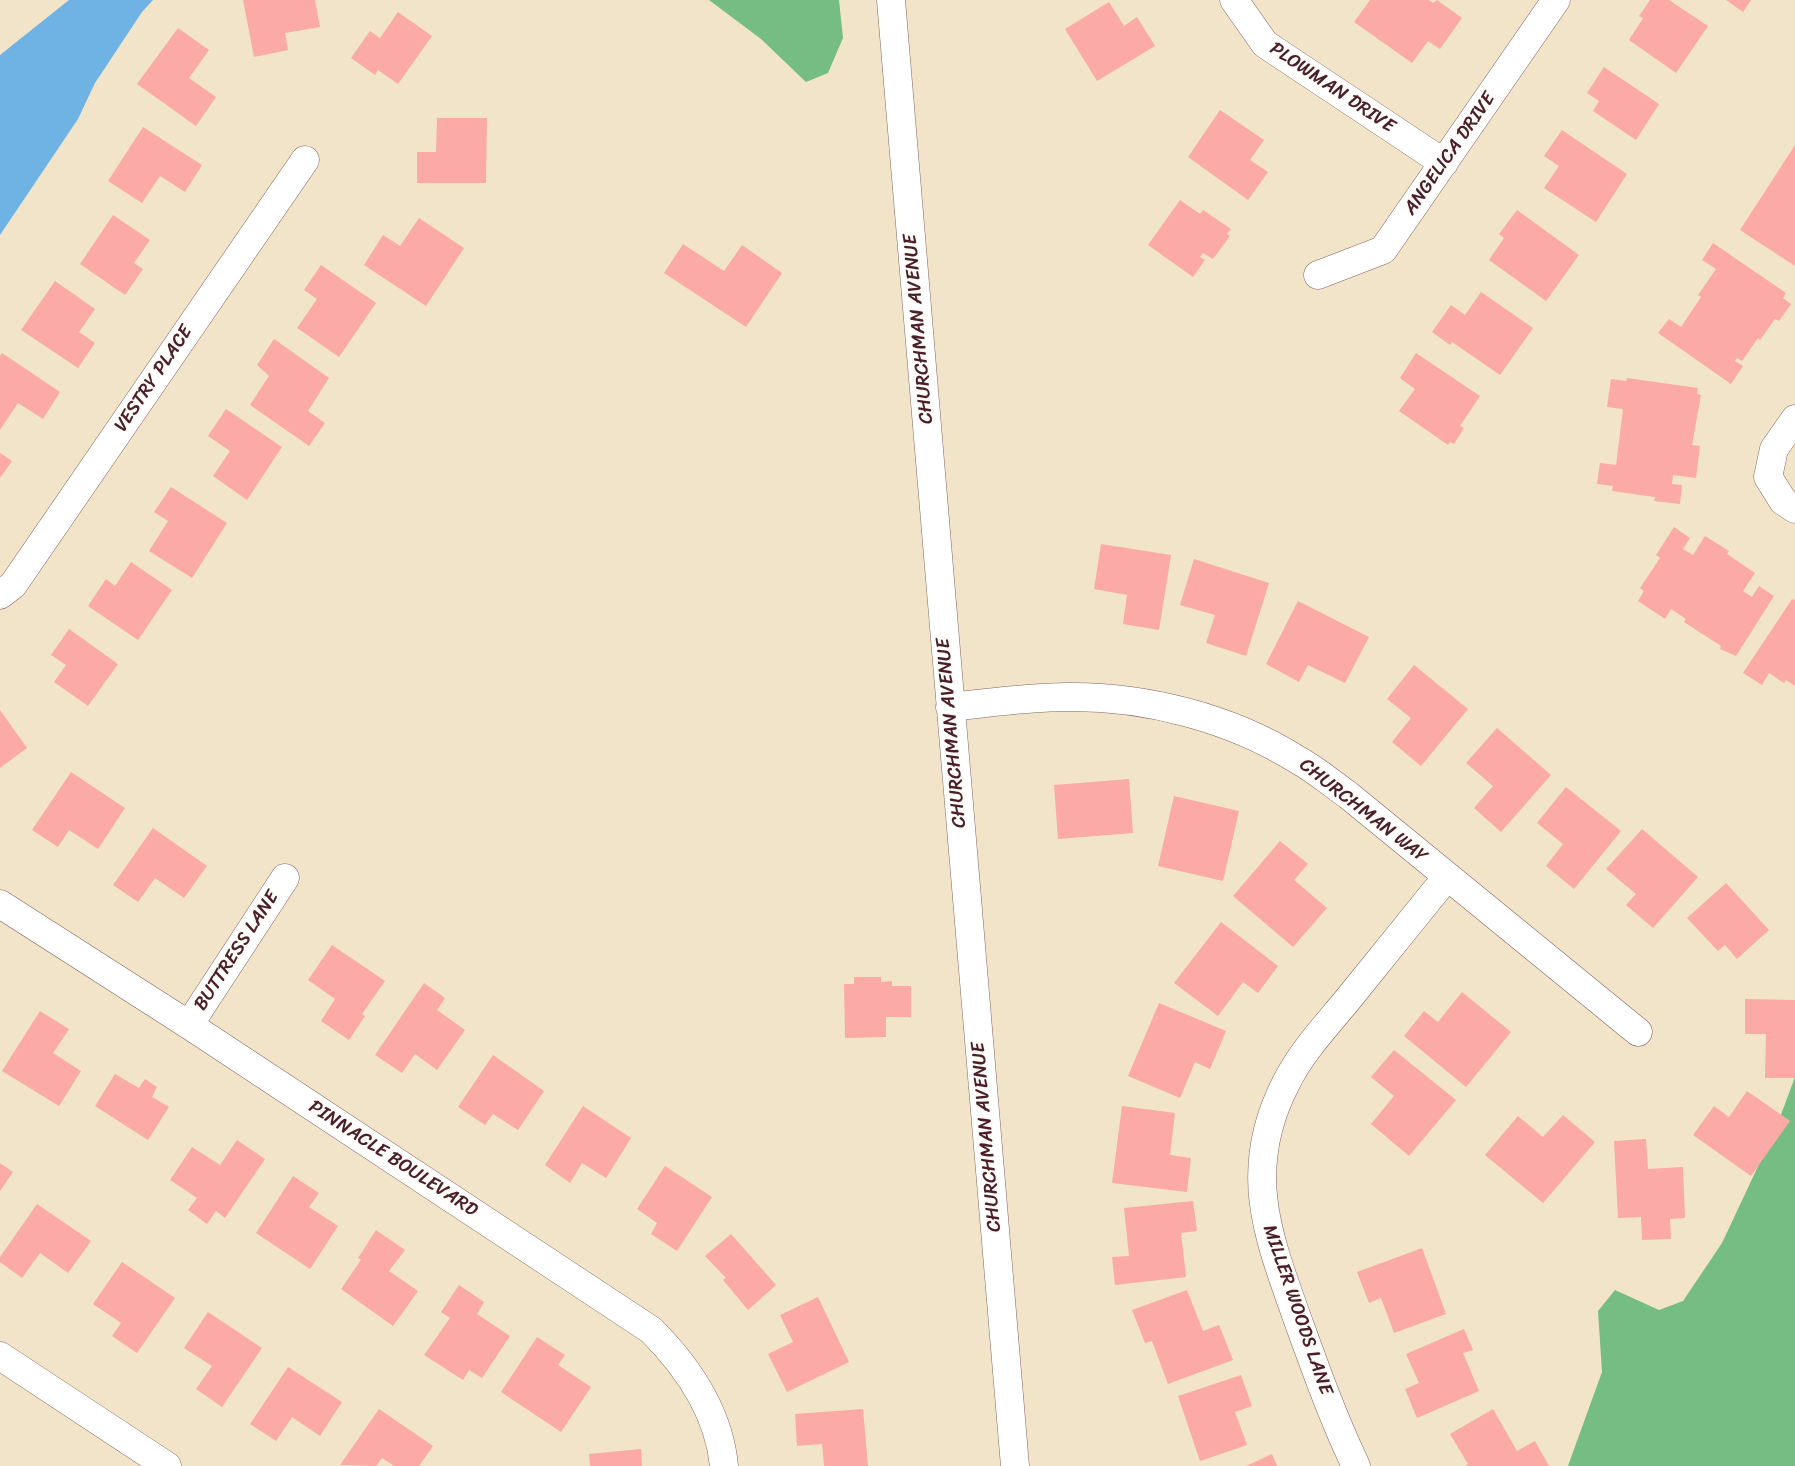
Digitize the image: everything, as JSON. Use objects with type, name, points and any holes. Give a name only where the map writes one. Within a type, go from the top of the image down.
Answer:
[{"type":"street","name":"CHURCHMAN AVENUE","points":[[891,0],[1015,1466]]},
{"type":"street","name":"PLOWMAN DRIVE","points":[[1234,0],[1265,44],[1444,163]]},
{"type":"street","name":"ANGELICA DRIVE","points":[[1318,275],[1383,250],[1556,0]]},
{"type":"street","name":"VESTRY PLACE","points":[[0,595],[13,585],[305,160]]},
{"type":"street","points":[[1795,419],[1774,449],[1768,477],[1784,501],[1795,509]]},
{"type":"street","name":"CHURCHMAN WAY","points":[[950,706],[1067,697],[1097,698],[1157,706],[1216,722],[1298,760],[1348,795],[1446,878],[1638,1032]]},
{"type":"street","name":"BUTTRESS LANE","points":[[189,1025],[285,878]]},
{"type":"street","name":"MILLER WOODS LANE","points":[[1356,1466],[1320,1383],[1270,1242],[1263,1198],[1262,1168],[1266,1139],[1280,1096],[1302,1056],[1446,878]]},
{"type":"street","name":"PINNACLE BOULEVARD","points":[[0,904],[189,1025],[652,1330],[670,1349],[702,1395],[721,1444],[724,1466]]},
{"type":"street","points":[[0,1356],[167,1466]]},
{"type":"green space","points":[[709,0],[839,0],[843,38],[828,73],[806,82],[761,39]]},
{"type":"green space","points":[[1795,1077],[1795,1466],[1568,1466],[1602,1372],[1598,1311],[1615,1290],[1659,1310],[1683,1301],[1722,1243],[1776,1128]]},
{"type":"water","points":[[69,0],[153,0],[142,12],[95,83],[78,119],[0,235],[0,55]]},
{"type":"building","points":[[243,0],[315,0],[320,27],[285,33],[288,50],[254,57]]},
{"type":"building","points":[[1370,0],[1429,0],[1433,3],[1437,0],[1462,18],[1440,49],[1428,41],[1412,63],[1354,22]]},
{"type":"building","points":[[1650,0],[1669,0],[1708,26],[1676,73],[1629,40],[1643,18],[1639,16]]},
{"type":"building","points":[[1726,0],[1751,0],[1743,12]]},
{"type":"building","points":[[1109,2],[1124,26],[1137,17],[1155,46],[1097,81],[1065,29]]},
{"type":"building","points":[[398,12],[432,36],[398,84],[378,70],[375,75],[351,58],[370,31],[380,38]]},
{"type":"building","points":[[178,28],[209,50],[189,78],[216,97],[196,126],[137,84]]},
{"type":"building","points":[[1604,67],[1659,104],[1636,140],[1593,111],[1599,101],[1587,93]]},
{"type":"building","points":[[1220,110],[1264,140],[1250,160],[1268,172],[1248,200],[1188,157]]},
{"type":"building","points":[[437,118],[487,118],[486,183],[417,183],[417,152],[436,152]]},
{"type":"building","points":[[143,127],[202,165],[185,192],[160,176],[142,203],[108,181]]},
{"type":"building","points":[[1562,130],[1627,174],[1596,222],[1544,188],[1559,166],[1544,156]]},
{"type":"building","points":[[1795,145],[1795,266],[1740,230]]},
{"type":"building","points":[[1180,200],[1200,214],[1203,210],[1231,229],[1227,234],[1230,236],[1213,259],[1203,253],[1200,257],[1205,260],[1193,277],[1148,245]]},
{"type":"building","points":[[1517,210],[1579,255],[1546,301],[1489,260],[1504,238],[1499,234]]},
{"type":"building","points":[[113,215],[150,240],[134,263],[143,269],[125,295],[80,264]]},
{"type":"building","points":[[419,218],[464,248],[426,306],[364,265],[383,235],[400,246]]},
{"type":"building","points":[[1713,243],[1786,293],[1783,298],[1791,304],[1779,321],[1775,319],[1760,340],[1758,338],[1742,361],[1737,358],[1735,361],[1743,366],[1731,384],[1658,333],[1669,319],[1681,327],[1701,297],[1698,295],[1716,269],[1702,260]]},
{"type":"building","points":[[683,244],[724,271],[742,245],[782,273],[746,327],[664,273]]},
{"type":"building","points":[[321,265],[376,303],[339,357],[297,328],[317,299],[304,290]]},
{"type":"building","points":[[55,281],[95,309],[79,332],[95,343],[78,368],[21,330]]},
{"type":"building","points":[[1481,292],[1533,328],[1500,375],[1452,342],[1450,345],[1432,332],[1451,305],[1465,315]]},
{"type":"building","points":[[274,339],[329,378],[308,411],[325,423],[309,446],[250,405],[269,376],[257,365]]},
{"type":"building","points":[[2,353],[60,392],[43,419],[18,403],[0,430],[0,356]]},
{"type":"building","points":[[1416,353],[1480,396],[1460,426],[1464,428],[1454,444],[1450,442],[1448,445],[1399,411],[1415,389],[1400,378]]},
{"type":"building","points":[[1627,378],[1698,388],[1697,394],[1701,395],[1692,445],[1700,446],[1696,478],[1673,475],[1672,484],[1682,485],[1680,504],[1654,501],[1655,497],[1612,491],[1613,486],[1597,484],[1600,463],[1616,465],[1623,409],[1607,407],[1611,379],[1626,381]]},
{"type":"building","points":[[226,409],[282,447],[247,500],[213,476],[230,451],[208,436]]},
{"type":"building","points":[[0,453],[12,461],[0,478]]},
{"type":"building","points":[[171,487],[227,523],[192,578],[149,551],[168,521],[154,512]]},
{"type":"building","points":[[1674,527],[1690,538],[1683,549],[1693,555],[1705,536],[1729,551],[1727,554],[1755,573],[1743,591],[1752,597],[1759,586],[1774,596],[1736,656],[1720,649],[1721,646],[1684,622],[1686,619],[1671,609],[1665,619],[1638,601],[1644,591],[1640,588],[1660,558],[1656,555]]},
{"type":"building","points":[[1101,544],[1171,555],[1159,630],[1123,624],[1127,595],[1094,589]]},
{"type":"building","points":[[1194,559],[1269,583],[1246,656],[1206,643],[1215,615],[1180,605]]},
{"type":"building","points":[[131,562],[172,590],[138,640],[88,606],[106,579],[115,586]]},
{"type":"building","points":[[1792,599],[1795,600],[1795,686],[1786,680],[1784,683],[1769,673],[1762,685],[1743,673]]},
{"type":"building","points":[[1298,601],[1369,637],[1345,683],[1308,665],[1299,682],[1266,664]]},
{"type":"building","points":[[69,629],[118,664],[88,706],[54,682],[66,665],[51,655]]},
{"type":"building","points":[[1414,665],[1468,709],[1421,766],[1392,742],[1411,718],[1387,699]]},
{"type":"building","points":[[0,710],[27,748],[0,768]]},
{"type":"building","points":[[1497,728],[1551,775],[1501,832],[1474,808],[1493,786],[1466,763]]},
{"type":"building","points":[[71,772],[125,808],[98,849],[69,830],[58,847],[32,830]]},
{"type":"building","points":[[1129,779],[1133,833],[1058,839],[1054,785]]},
{"type":"building","points":[[1566,787],[1621,831],[1574,889],[1546,866],[1563,844],[1537,823]]},
{"type":"building","points":[[1174,796],[1239,811],[1223,881],[1158,866]]},
{"type":"building","points":[[153,828],[207,866],[184,898],[155,878],[138,902],[113,885]]},
{"type":"building","points":[[1642,829],[1698,877],[1653,928],[1626,905],[1636,894],[1606,869]]},
{"type":"building","points":[[1280,841],[1308,864],[1294,880],[1327,908],[1293,947],[1233,896]]},
{"type":"building","points":[[1726,883],[1769,930],[1737,959],[1725,945],[1718,951],[1687,918]]},
{"type":"building","points":[[1221,922],[1278,966],[1258,993],[1243,982],[1218,1016],[1174,983]]},
{"type":"building","points":[[332,945],[385,981],[362,1014],[365,1016],[349,1040],[321,1021],[335,999],[308,980]]},
{"type":"building","points":[[854,977],[881,977],[881,982],[892,981],[892,986],[911,986],[911,1017],[886,1017],[886,1037],[845,1038],[844,984],[854,984]]},
{"type":"building","points":[[424,983],[445,998],[437,1010],[465,1030],[437,1070],[415,1054],[402,1073],[375,1055]]},
{"type":"building","points":[[1462,992],[1511,1032],[1466,1087],[1404,1036],[1424,1011],[1438,1022]]},
{"type":"building","points":[[1745,999],[1795,1000],[1795,1078],[1765,1078],[1766,1034],[1745,1034]]},
{"type":"building","points":[[1159,1003],[1226,1031],[1210,1069],[1195,1062],[1180,1098],[1128,1076]]},
{"type":"building","points":[[40,1011],[69,1029],[53,1053],[81,1071],[59,1106],[2,1071]]},
{"type":"building","points":[[1394,1050],[1456,1100],[1409,1156],[1371,1124],[1394,1096],[1371,1077]]},
{"type":"building","points":[[493,1055],[544,1091],[518,1130],[493,1114],[485,1125],[458,1107]]},
{"type":"building","points":[[115,1074],[139,1088],[145,1079],[157,1087],[152,1097],[169,1107],[148,1140],[95,1106]]},
{"type":"building","points":[[1747,1091],[1790,1121],[1751,1176],[1693,1135],[1714,1106],[1729,1117]]},
{"type":"building","points":[[583,1106],[631,1138],[606,1178],[582,1163],[570,1183],[545,1165]]},
{"type":"building","points":[[1122,1106],[1175,1113],[1170,1155],[1191,1158],[1187,1192],[1112,1183]]},
{"type":"building","points":[[1563,1115],[1595,1142],[1543,1203],[1485,1155],[1518,1116],[1543,1137]]},
{"type":"building","points":[[1646,1139],[1648,1169],[1683,1167],[1685,1218],[1670,1219],[1671,1239],[1642,1240],[1641,1217],[1618,1218],[1614,1141]]},
{"type":"building","points":[[237,1140],[265,1159],[225,1218],[216,1211],[207,1224],[188,1210],[197,1198],[170,1180],[192,1147],[220,1165]]},
{"type":"building","points":[[0,1163],[13,1172],[0,1191]]},
{"type":"building","points":[[665,1166],[712,1197],[677,1251],[651,1234],[657,1223],[637,1209]]},
{"type":"building","points":[[293,1176],[319,1193],[309,1207],[338,1226],[310,1269],[256,1233]]},
{"type":"building","points":[[1193,1201],[1197,1231],[1181,1233],[1186,1277],[1115,1285],[1112,1257],[1129,1256],[1124,1208]]},
{"type":"building","points":[[37,1204],[91,1241],[68,1273],[40,1253],[22,1278],[0,1262],[0,1257]]},
{"type":"building","points":[[376,1230],[405,1250],[389,1271],[418,1291],[393,1326],[341,1289],[361,1260],[358,1258]]},
{"type":"building","points":[[731,1234],[776,1285],[748,1310],[723,1280],[726,1278],[705,1256]]},
{"type":"building","points":[[1422,1248],[1446,1314],[1394,1333],[1381,1298],[1369,1303],[1357,1272]]},
{"type":"building","points":[[122,1262],[175,1298],[137,1353],[112,1336],[121,1323],[93,1304]]},
{"type":"building","points":[[459,1285],[484,1302],[477,1314],[510,1336],[482,1378],[469,1370],[463,1380],[424,1355],[450,1318],[441,1312]]},
{"type":"building","points":[[1187,1290],[1203,1331],[1219,1325],[1233,1360],[1168,1384],[1152,1341],[1145,1343],[1132,1310]]},
{"type":"building","points":[[818,1297],[849,1362],[787,1392],[768,1354],[793,1342],[780,1315]]},
{"type":"building","points":[[208,1312],[262,1348],[222,1407],[196,1389],[212,1366],[184,1348]]},
{"type":"building","points":[[1464,1329],[1473,1350],[1463,1353],[1479,1391],[1417,1418],[1405,1389],[1419,1383],[1406,1354]]},
{"type":"building","points":[[537,1337],[565,1355],[558,1365],[591,1387],[561,1432],[501,1392]]},
{"type":"building","points":[[288,1367],[342,1402],[320,1436],[292,1417],[276,1441],[250,1424]]},
{"type":"building","points":[[1241,1375],[1252,1406],[1235,1412],[1247,1445],[1200,1461],[1178,1396]]},
{"type":"building","points":[[379,1409],[433,1446],[419,1466],[394,1466],[382,1458],[376,1466],[340,1465]]},
{"type":"building","points":[[863,1409],[868,1466],[824,1466],[822,1444],[797,1446],[795,1414]]},
{"type":"building","points":[[1493,1409],[1517,1451],[1535,1441],[1549,1466],[1465,1466],[1468,1464],[1450,1434]]},
{"type":"building","points":[[641,1449],[642,1466],[590,1466],[589,1454]]},
{"type":"building","points":[[1272,1454],[1277,1466],[1246,1466]]}]
